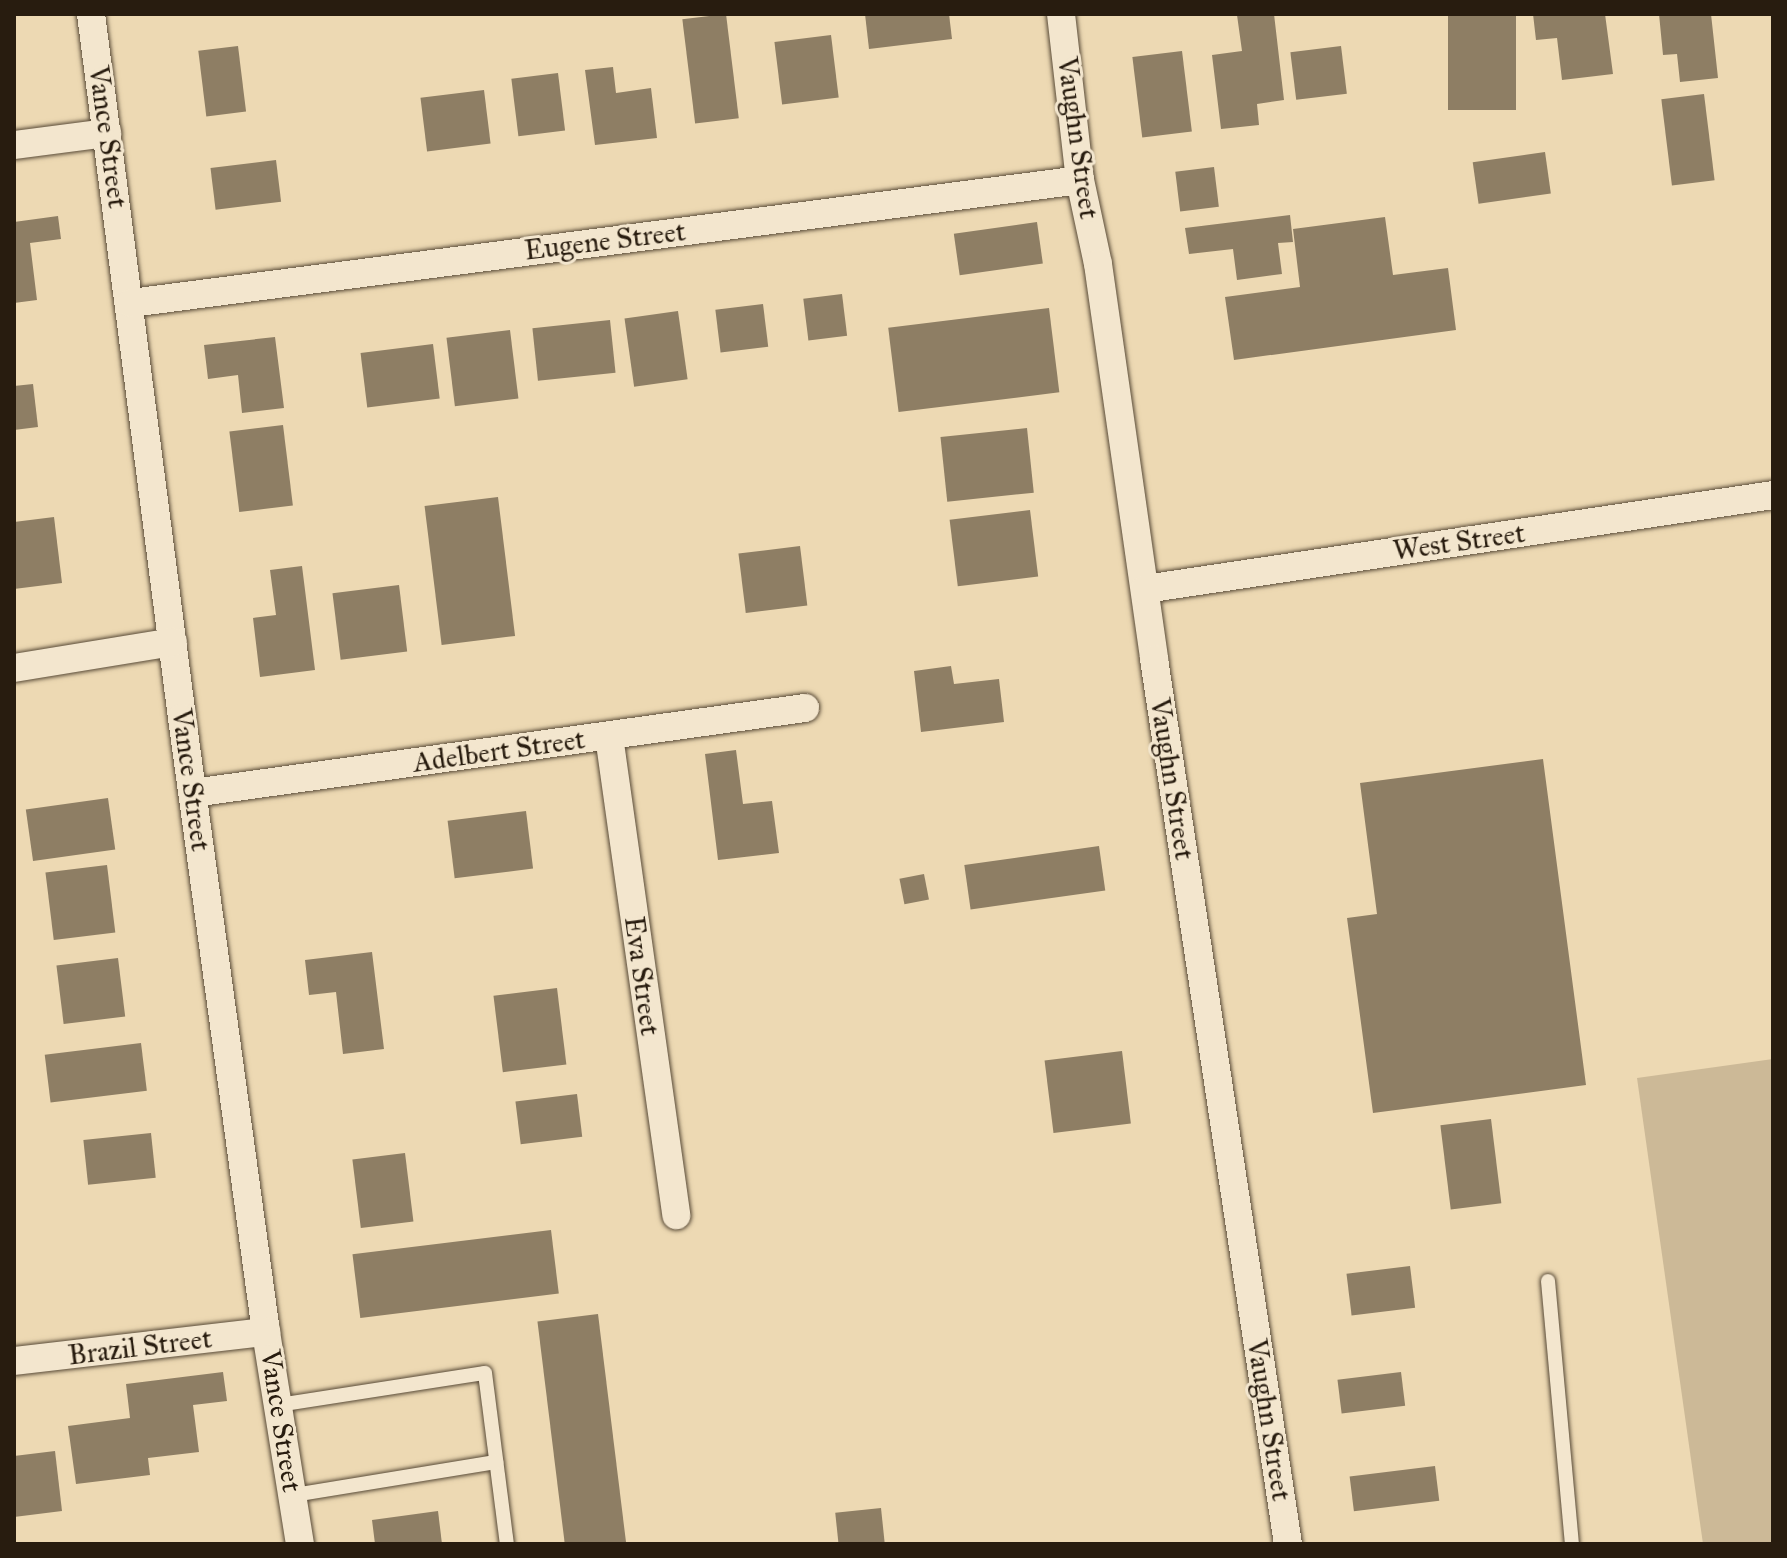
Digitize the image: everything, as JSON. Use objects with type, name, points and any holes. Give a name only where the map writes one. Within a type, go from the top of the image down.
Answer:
[{"type":"street","name":"Vance Street","points":[[91,14],[266,1332],[300,1544]]},
{"type":"street","name":"Vaughn Street","points":[[1061,14],[1080,180],[1098,264],[1288,1544]]},
{"type":"street","points":[[14,145],[107,133]]},
{"type":"street","name":"Eugene Street","points":[[131,303],[1080,180]]},
{"type":"street","name":"West Street","points":[[1145,589],[1773,495]]},
{"type":"street","points":[[14,668],[173,642]]},
{"type":"street","name":"Adelbert Street","points":[[193,793],[805,708]]},
{"type":"street","name":"Eva Street","points":[[609,736],[676,1215]]},
{"type":"street","name":"Brazil Street","points":[[14,1361],[266,1332]]},
{"type":"lane","points":[[1548,1281],[1572,1544]]},
{"type":"lane","points":[[278,1405],[485,1373],[507,1544]]},
{"type":"lane","points":[[294,1495],[496,1462]]},
{"type":"shaded area","points":[[1773,1059],[1773,1544],[1703,1544],[1637,1078]]},
{"type":"building","points":[[726,14],[739,118],[695,124],[682,19]]},
{"type":"building","points":[[865,14],[949,14],[952,39],[869,49]]},
{"type":"building","points":[[1274,14],[1284,100],[1257,104],[1259,125],[1221,129],[1212,55],[1242,51],[1237,15]]},
{"type":"building","points":[[1448,14],[1516,14],[1516,110],[1448,110]]},
{"type":"building","points":[[1533,14],[1605,14],[1613,74],[1562,80],[1557,38],[1536,40]]},
{"type":"building","points":[[1659,14],[1711,14],[1718,78],[1680,82],[1677,54],[1663,55]]},
{"type":"building","points":[[831,35],[839,98],[782,104],[774,42]]},
{"type":"building","points":[[238,46],[246,112],[206,116],[198,51]]},
{"type":"building","points":[[1341,46],[1347,94],[1296,100],[1290,52]]},
{"type":"building","points":[[1182,51],[1192,131],[1142,137],[1132,57]]},
{"type":"building","points":[[613,67],[616,93],[651,88],[657,138],[595,145],[585,70]]},
{"type":"building","points":[[558,73],[565,131],[518,136],[511,79]]},
{"type":"building","points":[[484,90],[491,144],[427,151],[420,98]]},
{"type":"building","points":[[1704,94],[1715,180],[1672,186],[1661,99]]},
{"type":"building","points":[[1545,152],[1551,194],[1479,204],[1473,162]]},
{"type":"building","points":[[276,160],[281,202],[216,210],[210,168]]},
{"type":"building","points":[[1214,167],[1219,207],[1180,211],[1175,172]]},
{"type":"building","points":[[1290,215],[1293,242],[1278,243],[1282,274],[1237,280],[1233,249],[1189,254],[1185,228]]},
{"type":"building","points":[[58,216],[61,239],[30,243],[37,300],[14,303],[14,222]]},
{"type":"building","points":[[1385,217],[1393,275],[1448,268],[1456,330],[1234,360],[1225,297],[1300,287],[1293,229]]},
{"type":"building","points":[[1037,222],[1043,264],[960,275],[954,234]]},
{"type":"building","points":[[842,294],[847,336],[808,340],[803,299]]},
{"type":"building","points":[[763,304],[768,347],[721,353],[715,310]]},
{"type":"building","points":[[1049,308],[1059,392],[899,412],[888,328]]},
{"type":"building","points":[[678,311],[688,379],[634,387],[625,319]]},
{"type":"building","points":[[610,320],[616,373],[538,381],[532,328]]},
{"type":"building","points":[[510,330],[518,398],[455,406],[446,338]]},
{"type":"building","points":[[275,337],[284,408],[242,413],[238,375],[208,379],[204,345]]},
{"type":"building","points":[[433,344],[440,399],[367,407],[361,353]]},
{"type":"building","points":[[33,384],[38,427],[14,430],[14,386]]},
{"type":"building","points":[[283,425],[293,505],[239,512],[229,432]]},
{"type":"building","points":[[1027,428],[1034,493],[947,502],[940,437]]},
{"type":"building","points":[[498,497],[515,636],[442,645],[425,506]]},
{"type":"building","points":[[1030,510],[1038,577],[958,586],[950,520]]},
{"type":"building","points":[[54,517],[62,583],[14,589],[14,522]]},
{"type":"building","points":[[800,546],[807,606],[746,613],[738,554]]},
{"type":"building","points":[[302,566],[315,670],[260,677],[253,618],[276,615],[270,570]]},
{"type":"building","points":[[399,585],[407,652],[341,660],[332,593]]},
{"type":"building","points":[[951,666],[954,684],[999,679],[1004,722],[921,732],[914,671]]},
{"type":"building","points":[[736,750],[743,804],[772,801],[779,853],[718,860],[705,754]]},
{"type":"building","points":[[1543,759],[1586,1085],[1373,1113],[1347,918],[1377,914],[1360,783]]},
{"type":"building","points":[[108,798],[115,849],[33,861],[26,810]]},
{"type":"building","points":[[526,811],[533,869],[455,878],[448,821]]},
{"type":"building","points":[[1099,846],[1105,891],[971,909],[964,865]]},
{"type":"building","points":[[107,865],[115,932],[54,940],[45,873]]},
{"type":"building","points":[[924,874],[929,900],[904,904],[899,879]]},
{"type":"building","points":[[372,952],[384,1049],[343,1054],[336,992],[309,995],[305,960]]},
{"type":"building","points":[[118,958],[125,1017],[64,1024],[56,966]]},
{"type":"building","points":[[557,988],[566,1064],[503,1072],[493,996]]},
{"type":"building","points":[[141,1043],[147,1091],[51,1102],[45,1055]]},
{"type":"building","points":[[1122,1051],[1131,1123],[1053,1133],[1045,1061]]},
{"type":"building","points":[[577,1094],[582,1137],[521,1144],[515,1102]]},
{"type":"building","points":[[1491,1119],[1501,1203],[1451,1210],[1440,1125]]},
{"type":"building","points":[[151,1133],[156,1178],[88,1185],[83,1140]]},
{"type":"building","points":[[405,1153],[413,1221],[361,1228],[352,1159]]},
{"type":"building","points":[[551,1230],[559,1294],[360,1318],[352,1254]]},
{"type":"building","points":[[1410,1266],[1415,1308],[1352,1315],[1346,1274]]},
{"type":"building","points":[[598,1314],[626,1544],[565,1544],[537,1321]]},
{"type":"building","points":[[223,1372],[227,1401],[193,1405],[199,1452],[148,1458],[150,1475],[76,1484],[68,1426],[130,1418],[126,1384]]},
{"type":"building","points":[[1401,1372],[1405,1406],[1342,1414],[1337,1380]]},
{"type":"building","points":[[55,1451],[62,1511],[14,1517],[14,1456]]},
{"type":"building","points":[[1435,1466],[1439,1501],[1354,1511],[1350,1476]]},
{"type":"building","points":[[881,1508],[885,1544],[839,1544],[835,1513]]},
{"type":"building","points":[[438,1511],[442,1544],[375,1544],[372,1520]]}]
